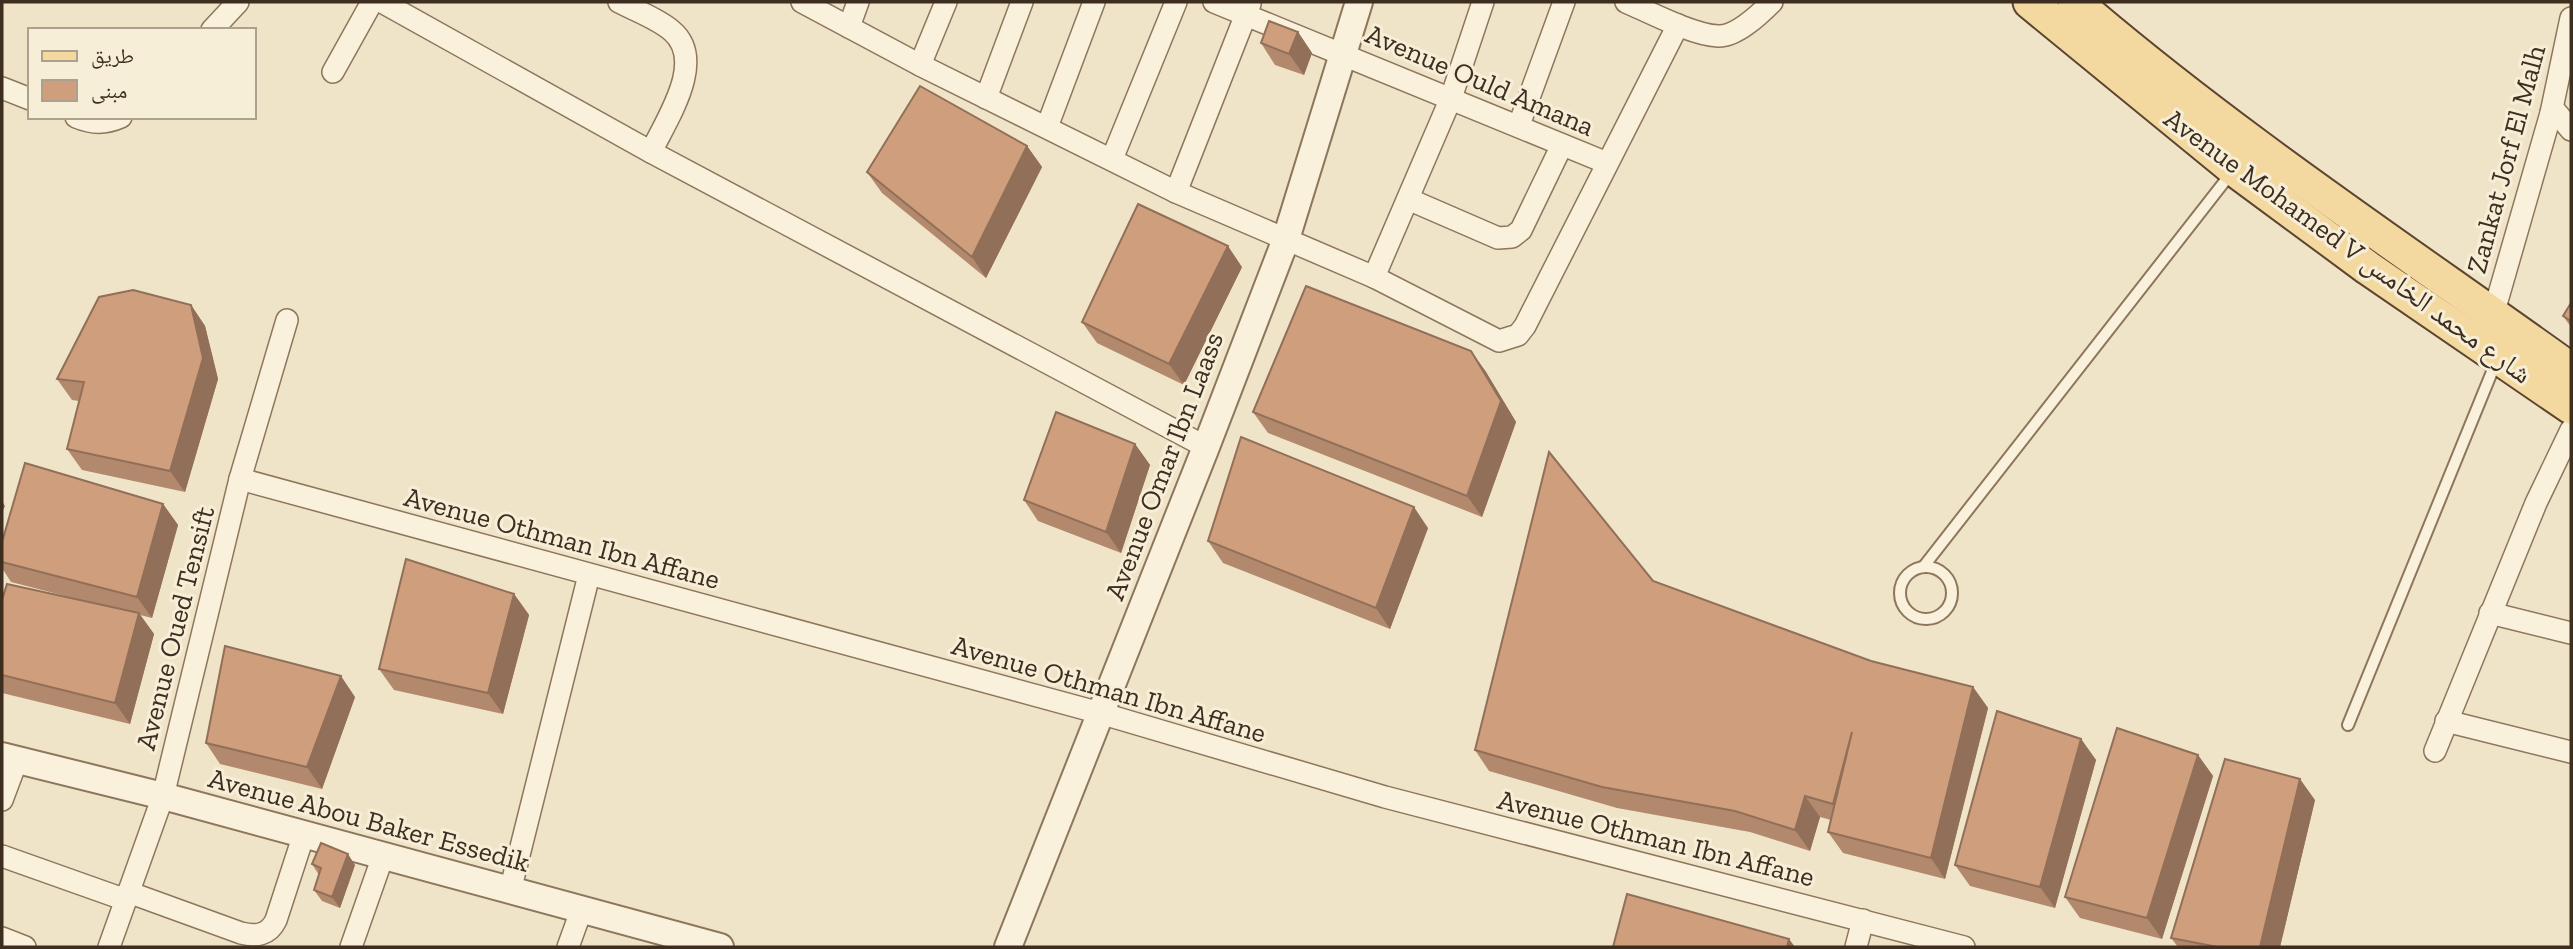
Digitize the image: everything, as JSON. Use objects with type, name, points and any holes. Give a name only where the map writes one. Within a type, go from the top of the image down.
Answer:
[{"type":"main road","name":"Avenue Mohamed V شارع محمد الخامس","points":[[2029,2],[2243,155],[2493,315],[2571,370]]},
{"type":"main road","name":"Avenue Mohamed V شارع محمد الخامس","points":[[2075,2],[2154,68],[2243,155],[2368,268],[2571,407]]},
{"type":"street","points":[[214,28],[238,2]]},
{"type":"street","points":[[333,72],[372,2]]},
{"type":"street","points":[[382,2],[651,152],[1206,447]]},
{"type":"street","points":[[618,2],[673,32],[684,47],[686,56],[684,78],[651,152]]},
{"type":"street","points":[[802,2],[920,65],[1176,192],[1374,277],[1492,339],[1509,340],[1518,335],[1678,25]]},
{"type":"street","points":[[849,27],[858,2]]},
{"type":"street","points":[[920,65],[946,2]]},
{"type":"street","points":[[986,98],[1022,2]]},
{"type":"street","points":[[1047,127],[1094,2]]},
{"type":"street","points":[[1112,159],[1175,2]]},
{"type":"street","name":"Avenue Ould Amana","points":[[1214,2],[1249,8],[1343,54],[1607,163]]},
{"type":"street","name":"Avenue Omar Ibn Laass","points":[[1008,947],[1286,239],[1359,2]]},
{"type":"street","points":[[1374,277],[1451,98],[1483,2]]},
{"type":"street","points":[[1519,125],[1563,2]]},
{"type":"street","points":[[1637,4],[1678,25],[1719,37],[1740,29],[1772,2]]},
{"type":"street","points":[[1176,192],[1249,8]]},
{"type":"street","name":"Zankat Jorf El Malh","points":[[2493,315],[2560,108],[2571,18]]},
{"type":"street","points":[[2,88],[28,98]]},
{"type":"street","points":[[2560,108],[2571,130]]},
{"type":"street","points":[[83,119],[97,123],[117,119]]},
{"type":"street","points":[[1408,198],[1498,238],[1512,237],[1521,230],[1562,145]]},
{"type":"street","name":"Avenue Oued Tensift","points":[[109,947],[163,796],[240,479],[287,320]]},
{"type":"street","points":[[2435,751],[2536,503],[2571,430]]},
{"type":"street","name":"Avenue Othman Ibn Affane","points":[[240,479],[1100,713],[1385,797],[1965,947]]},
{"type":"street","points":[[510,891],[589,575]]},
{"type":"street","points":[[2490,613],[2571,633]]},
{"type":"street","points":[[2446,721],[2571,752]]},
{"type":"street","points":[[2,800],[10,758]]},
{"type":"street","name":"Avenue Abou Baker Essedik","points":[[10,758],[163,796],[510,891],[581,911],[653,939],[720,947]]},
{"type":"street","points":[[2,856],[256,936],[268,931],[276,920],[304,834]]},
{"type":"street","points":[[351,947],[383,856]]},
{"type":"street","points":[[568,947],[581,911]]},
{"type":"street","points":[[1856,947],[1863,920]]},
{"type":"street","points":[[2,939],[25,947]]},
{"type":"lane","points":[[1924,566],[1938,569],[1948,578],[1953,591],[1947,610],[1929,620],[1915,618],[1904,609],[1899,596],[1902,582],[1911,571],[1924,566],[2243,155]]},
{"type":"lane","points":[[2348,725],[2498,356]]},
{"type":"building","points":[[1269,21],[1298,32],[1289,54],[1261,43]]},
{"type":"building","points":[[920,86],[1027,146],[972,257],[867,172]]},
{"type":"building","points":[[1138,204],[1228,246],[1169,364],[1082,322]]},
{"type":"building","points":[[1306,286],[1471,351],[1501,401],[1467,496],[1253,412]]},
{"type":"building","points":[[133,290],[191,305],[203,358],[170,471],[67,449],[84,382],[57,379],[99,297]]},
{"type":"building","points":[[2571,303],[2571,321],[2563,316]]},
{"type":"building","points":[[1056,412],[1135,444],[1106,532],[1024,500]]},
{"type":"building","points":[[1241,437],[1414,507],[1376,608],[1208,541]]},
{"type":"building","points":[[1549,452],[1653,581],[1871,661],[1973,687],[1931,858],[1828,832],[1852,732],[1833,804],[1805,796],[1795,830],[1735,811],[1602,787],[1475,750]]},
{"type":"building","points":[[25,463],[163,504],[137,597],[2,562],[2,542]]},
{"type":"building","points":[[406,559],[514,594],[488,693],[379,669]]},
{"type":"building","points":[[7,584],[139,613],[115,703],[2,675],[2,600]]},
{"type":"building","points":[[225,646],[341,676],[307,767],[206,743]]},
{"type":"building","points":[[1997,711],[2081,739],[2040,887],[1955,865]]},
{"type":"building","points":[[2117,728],[2198,755],[2147,918],[2065,897]]},
{"type":"building","points":[[2225,759],[2300,779],[2260,947],[2218,947],[2171,938]]},
{"type":"building","points":[[321,843],[348,854],[332,897],[314,890],[321,868],[312,864]]},
{"type":"building","points":[[1627,894],[1789,939],[1787,947],[1613,947]]}]
